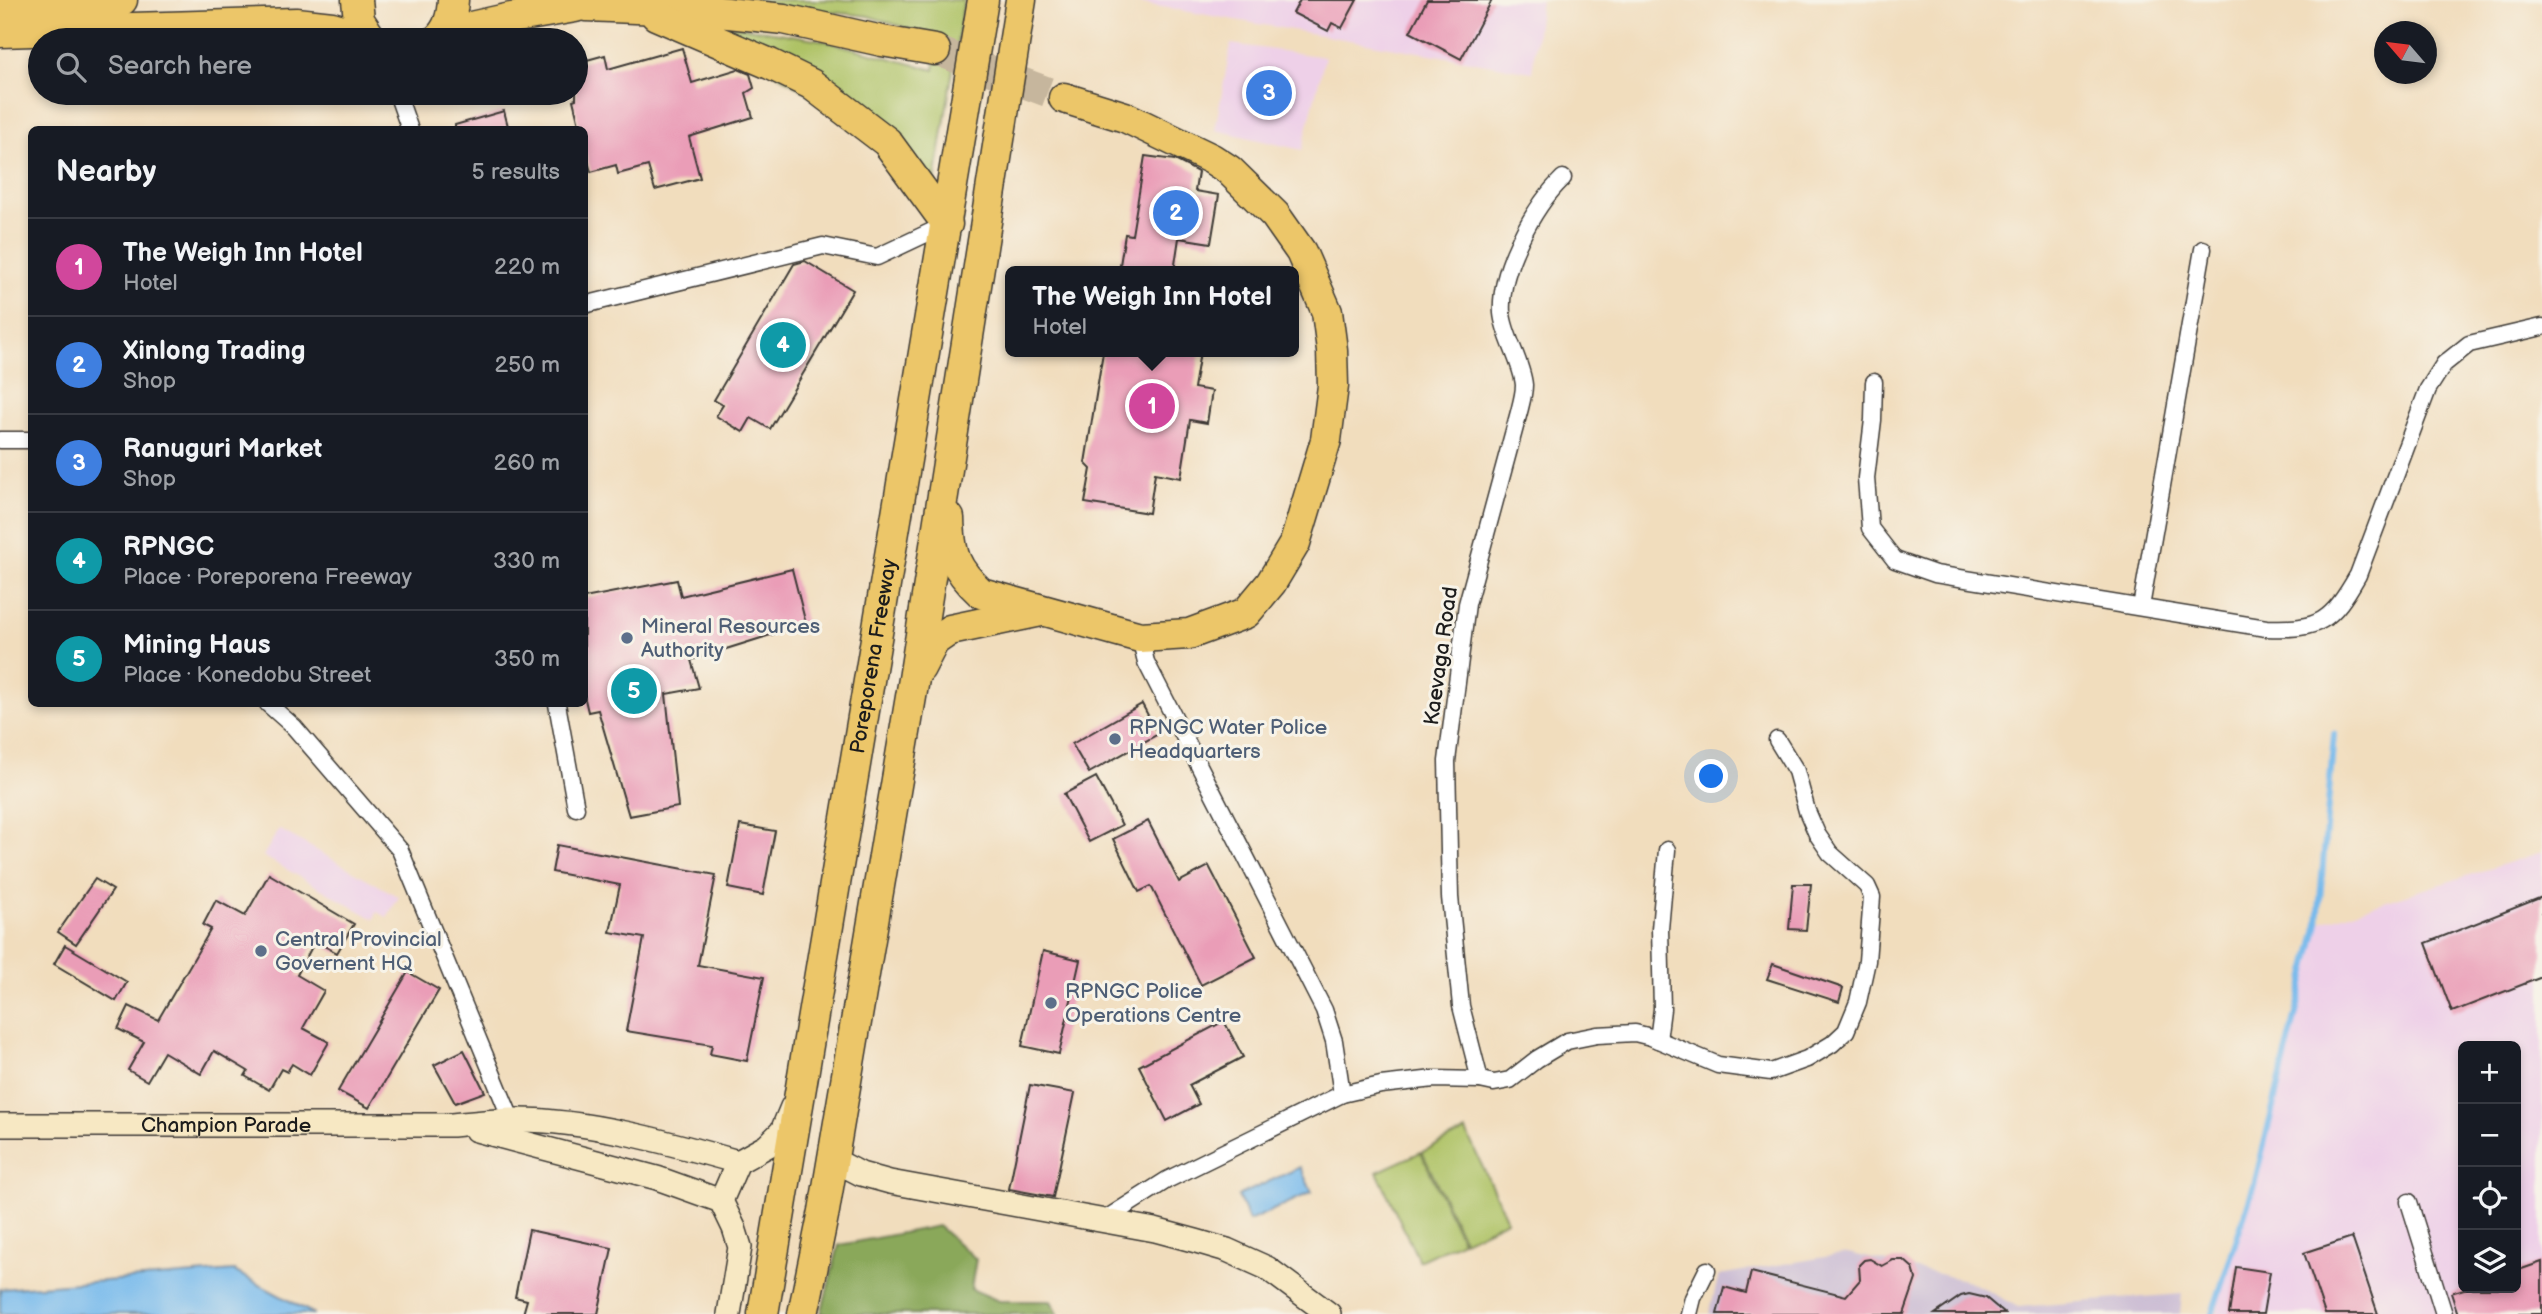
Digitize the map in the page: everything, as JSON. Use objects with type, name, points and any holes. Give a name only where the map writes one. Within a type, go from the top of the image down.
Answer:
[{"type":"highway","points":[[0,7],[122,0]]},
{"type":"highway","points":[[358,0],[359,20],[364,28]]},
{"type":"highway","points":[[446,28],[452,17],[453,0]]},
{"type":"highway","points":[[553,0],[586,5],[654,5],[784,19],[935,50]]},
{"type":"highway","name":"Poreporena Freeway","points":[[763,1314],[983,0]]},
{"type":"highway","name":"Poreporena Freeway","points":[[803,1314],[915,679],[1021,0]]},
{"type":"highway","points":[[475,28],[512,18],[586,5]]},
{"type":"highway","points":[[654,5],[811,84],[887,142],[947,224]]},
{"type":"highway","points":[[132,28],[296,23],[335,28]]},
{"type":"highway","points":[[0,32],[28,31]]},
{"type":"highway","points":[[947,465],[950,541],[962,576],[981,593],[1140,637],[1189,634],[1246,613],[1271,583],[1295,543],[1326,440],[1333,386],[1327,312],[1301,251],[1275,215],[1229,170],[1125,117],[1064,97]]},
{"type":"highway","points":[[915,679],[934,641],[950,630],[1045,610]]},
{"type":"main road","points":[[729,1314],[740,1247],[721,1202],[738,1162],[766,1146],[782,1131],[804,1079]]},
{"type":"main road","name":"Champion Parade","points":[[0,1125],[452,1125],[513,1120],[581,1126],[694,1149],[738,1162]]},
{"type":"main road","name":"Champion Parade","points":[[452,1125],[523,1141],[657,1178],[721,1202]]},
{"type":"main road","points":[[832,1159],[861,1174],[890,1182],[1155,1230],[1227,1250],[1267,1268],[1329,1314]]},
{"type":"street","points":[[405,105],[409,126]]},
{"type":"street","name":"Kaevaga Road","points":[[1480,1080],[1461,1006],[1450,897],[1447,761],[1467,604],[1524,385],[1502,313],[1505,283],[1521,238],[1549,192],[1563,178]]},
{"type":"street","points":[[588,304],[823,246],[877,257],[947,224]]},
{"type":"street","points":[[2141,607],[2203,249]]},
{"type":"street","points":[[1874,382],[1873,420],[1866,478],[1870,528],[1895,560],[1935,574],[2266,628],[2298,630],[2325,620],[2345,598],[2358,575],[2428,389],[2444,364],[2469,344],[2542,327]]},
{"type":"street","points":[[0,440],[28,440]]},
{"type":"street","points":[[1140,637],[1146,662],[1324,1010],[1334,1041],[1342,1094]]},
{"type":"street","points":[[271,707],[294,727],[400,850],[523,1141]]},
{"type":"street","points":[[558,707],[576,808]]},
{"type":"street","points":[[1104,1220],[1167,1180],[1342,1094],[1381,1085],[1434,1079],[1494,1083],[1510,1080],[1537,1059],[1567,1041],[1580,1037],[1635,1034],[1658,1040],[1718,1065],[1771,1072],[1807,1059],[1832,1044],[1846,1031],[1858,1002],[1867,961],[1872,897],[1870,890],[1830,853],[1818,834],[1807,811],[1796,771],[1777,740]]},
{"type":"street","points":[[1658,1040],[1662,1009],[1660,929],[1667,850]]},
{"type":"street","points":[[2409,1202],[2444,1314]]},
{"type":"street","points":[[1689,1314],[1693,1298],[1707,1270]]},
{"type":"shaded area","points":[[1122,0],[1541,0],[1532,72]]},
{"type":"shaded area","points":[[1231,44],[1325,57],[1302,150],[1215,130]]},
{"type":"shaded area","points":[[279,829],[399,897],[387,917],[377,912],[374,919],[263,856]]},
{"type":"shaded area","points":[[2542,852],[2542,1314],[2217,1314],[2221,1285],[2254,1185],[2318,923]]},
{"type":"shaded area","points":[[1848,1253],[1969,1281],[2018,1307],[2182,1294],[2180,1314],[1709,1314],[1719,1275]]},
{"type":"green space","points":[[716,0],[964,0],[934,187],[911,157],[699,26],[717,23],[822,40],[934,70],[938,38],[868,16]]},
{"type":"green space","points":[[1466,1131],[1507,1220],[1464,1241],[1422,1152]]},
{"type":"green space","points":[[1421,1152],[1462,1241],[1419,1261],[1377,1172]]},
{"type":"green space","points":[[938,1226],[976,1259],[971,1289],[999,1301],[1051,1301],[1058,1314],[821,1314],[839,1245]]},
{"type":"water","points":[[1300,1167],[1312,1192],[1249,1221],[1238,1196]]},
{"type":"water","points":[[234,1271],[314,1314],[0,1314],[0,1289]]},
{"type":"building","points":[[1300,0],[1357,0],[1342,28],[1332,23],[1328,31],[1293,13]]},
{"type":"building","points":[[1427,0],[1492,0],[1461,59],[1410,32]]},
{"type":"building","points":[[682,48],[692,83],[738,69],[750,74],[754,88],[746,93],[753,117],[689,137],[700,178],[655,190],[648,166],[618,174],[616,165],[591,172],[588,161],[588,126],[580,126],[574,105],[588,105],[588,60],[605,55],[608,69]]},
{"type":"building","points":[[504,111],[508,126],[455,126]]},
{"type":"building","points":[[1145,156],[1175,160],[1198,172],[1195,191],[1219,195],[1211,243],[1179,238],[1175,266],[1120,266],[1125,234],[1132,235]]},
{"type":"building","points":[[805,261],[853,290],[770,429],[751,418],[743,432],[716,416],[723,405],[714,400],[794,264]]},
{"type":"building","points":[[1102,357],[1199,357],[1194,388],[1212,391],[1207,423],[1190,420],[1181,478],[1155,473],[1149,513],[1085,503],[1091,469],[1085,463]]},
{"type":"building","points":[[792,569],[806,624],[691,660],[699,688],[666,694],[678,807],[629,816],[598,710],[588,712],[587,707],[588,597],[677,580],[681,596]]},
{"type":"building","name":"RPNGC Water Police Headquarters","points":[[1142,704],[1158,734],[1089,773],[1072,744]]},
{"type":"building","points":[[1096,777],[1122,825],[1089,842],[1064,794]]},
{"type":"building","points":[[1148,821],[1179,882],[1209,866],[1256,957],[1201,985],[1151,886],[1139,892],[1113,839]]},
{"type":"building","points":[[740,825],[775,831],[763,895],[728,888]]},
{"type":"building","points":[[557,845],[716,875],[698,965],[764,977],[747,1061],[710,1054],[712,1045],[626,1031],[644,938],[610,932],[620,885],[552,872]]},
{"type":"building","points":[[269,874],[354,924],[337,953],[315,941],[297,975],[324,991],[303,1028],[329,1042],[310,1075],[292,1064],[287,1072],[281,1069],[269,1090],[245,1076],[248,1071],[214,1051],[201,1074],[164,1052],[147,1081],[128,1070],[144,1042],[118,1029],[129,1006],[158,1020],[211,929],[203,925],[216,900],[245,916]]},
{"type":"building","points":[[95,879],[113,890],[76,944],[58,932]]},
{"type":"building","points":[[1793,884],[1811,884],[1806,930],[1789,929]]},
{"type":"building","points":[[2542,897],[2542,977],[2452,1012],[2426,943]]},
{"type":"building","points":[[65,945],[127,982],[116,1001],[54,964]]},
{"type":"building","name":"RPNGC Police Operations Centre","points":[[1043,951],[1080,960],[1059,1054],[1022,1046]]},
{"type":"building","points":[[1773,964],[1843,988],[1839,1002],[1767,979]]},
{"type":"building","points":[[408,972],[439,990],[369,1108],[338,1091]]},
{"type":"building","points":[[1224,1021],[1243,1057],[1189,1085],[1199,1104],[1167,1121],[1139,1066]]},
{"type":"building","points":[[464,1050],[485,1092],[455,1103],[434,1065]]},
{"type":"building","points":[[1030,1085],[1075,1093],[1053,1197],[1009,1189]]},
{"type":"building","points":[[529,1230],[612,1248],[598,1314],[523,1314],[527,1300],[515,1297]]},
{"type":"building","points":[[2352,1237],[2378,1314],[2325,1314],[2304,1253]]},
{"type":"building","points":[[1870,1259],[1882,1266],[1893,1260],[1904,1260],[1913,1268],[1916,1279],[1904,1314],[1717,1314],[1724,1287],[1746,1293],[1751,1272],[1846,1296],[1860,1280],[1859,1265]]},
{"type":"building","points":[[2542,1262],[2542,1314],[2458,1314],[2451,1293],[2458,1291],[2458,1293],[2521,1293],[2521,1269]]},
{"type":"building","points":[[2236,1267],[2270,1272],[2263,1314],[2229,1314]]},
{"type":"building","points":[[1969,1294],[1986,1298],[2005,1314],[1935,1314],[1961,1296]]},
{"type":"waterway","points":[[2212,1314],[2254,1185],[2318,923],[2334,734]]},
{"type":"tunnel","points":[[935,50],[1064,98]]},
{"type":"place","name":"Ranuguri Market","points":[[1269,93]]},
{"type":"place","name":"Xinlong Trading","points":[[1176,213]]},
{"type":"place","name":"RPNGC","points":[[783,345]]},
{"type":"place","name":"The Weigh Inn Hotel","points":[[1152,406]]},
{"type":"place","name":"Mineral Resources Authority","points":[[627,638]]},
{"type":"place","name":"Mining Haus","points":[[634,691]]},
{"type":"place","name":"RPNGC Water Police Headquarters","points":[[1115,739]]},
{"type":"place","name":"Central Provincial Governent HQ","points":[[261,951]]},
{"type":"place","name":"RPNGC Police Operations Centre","points":[[1051,1003]]}]
